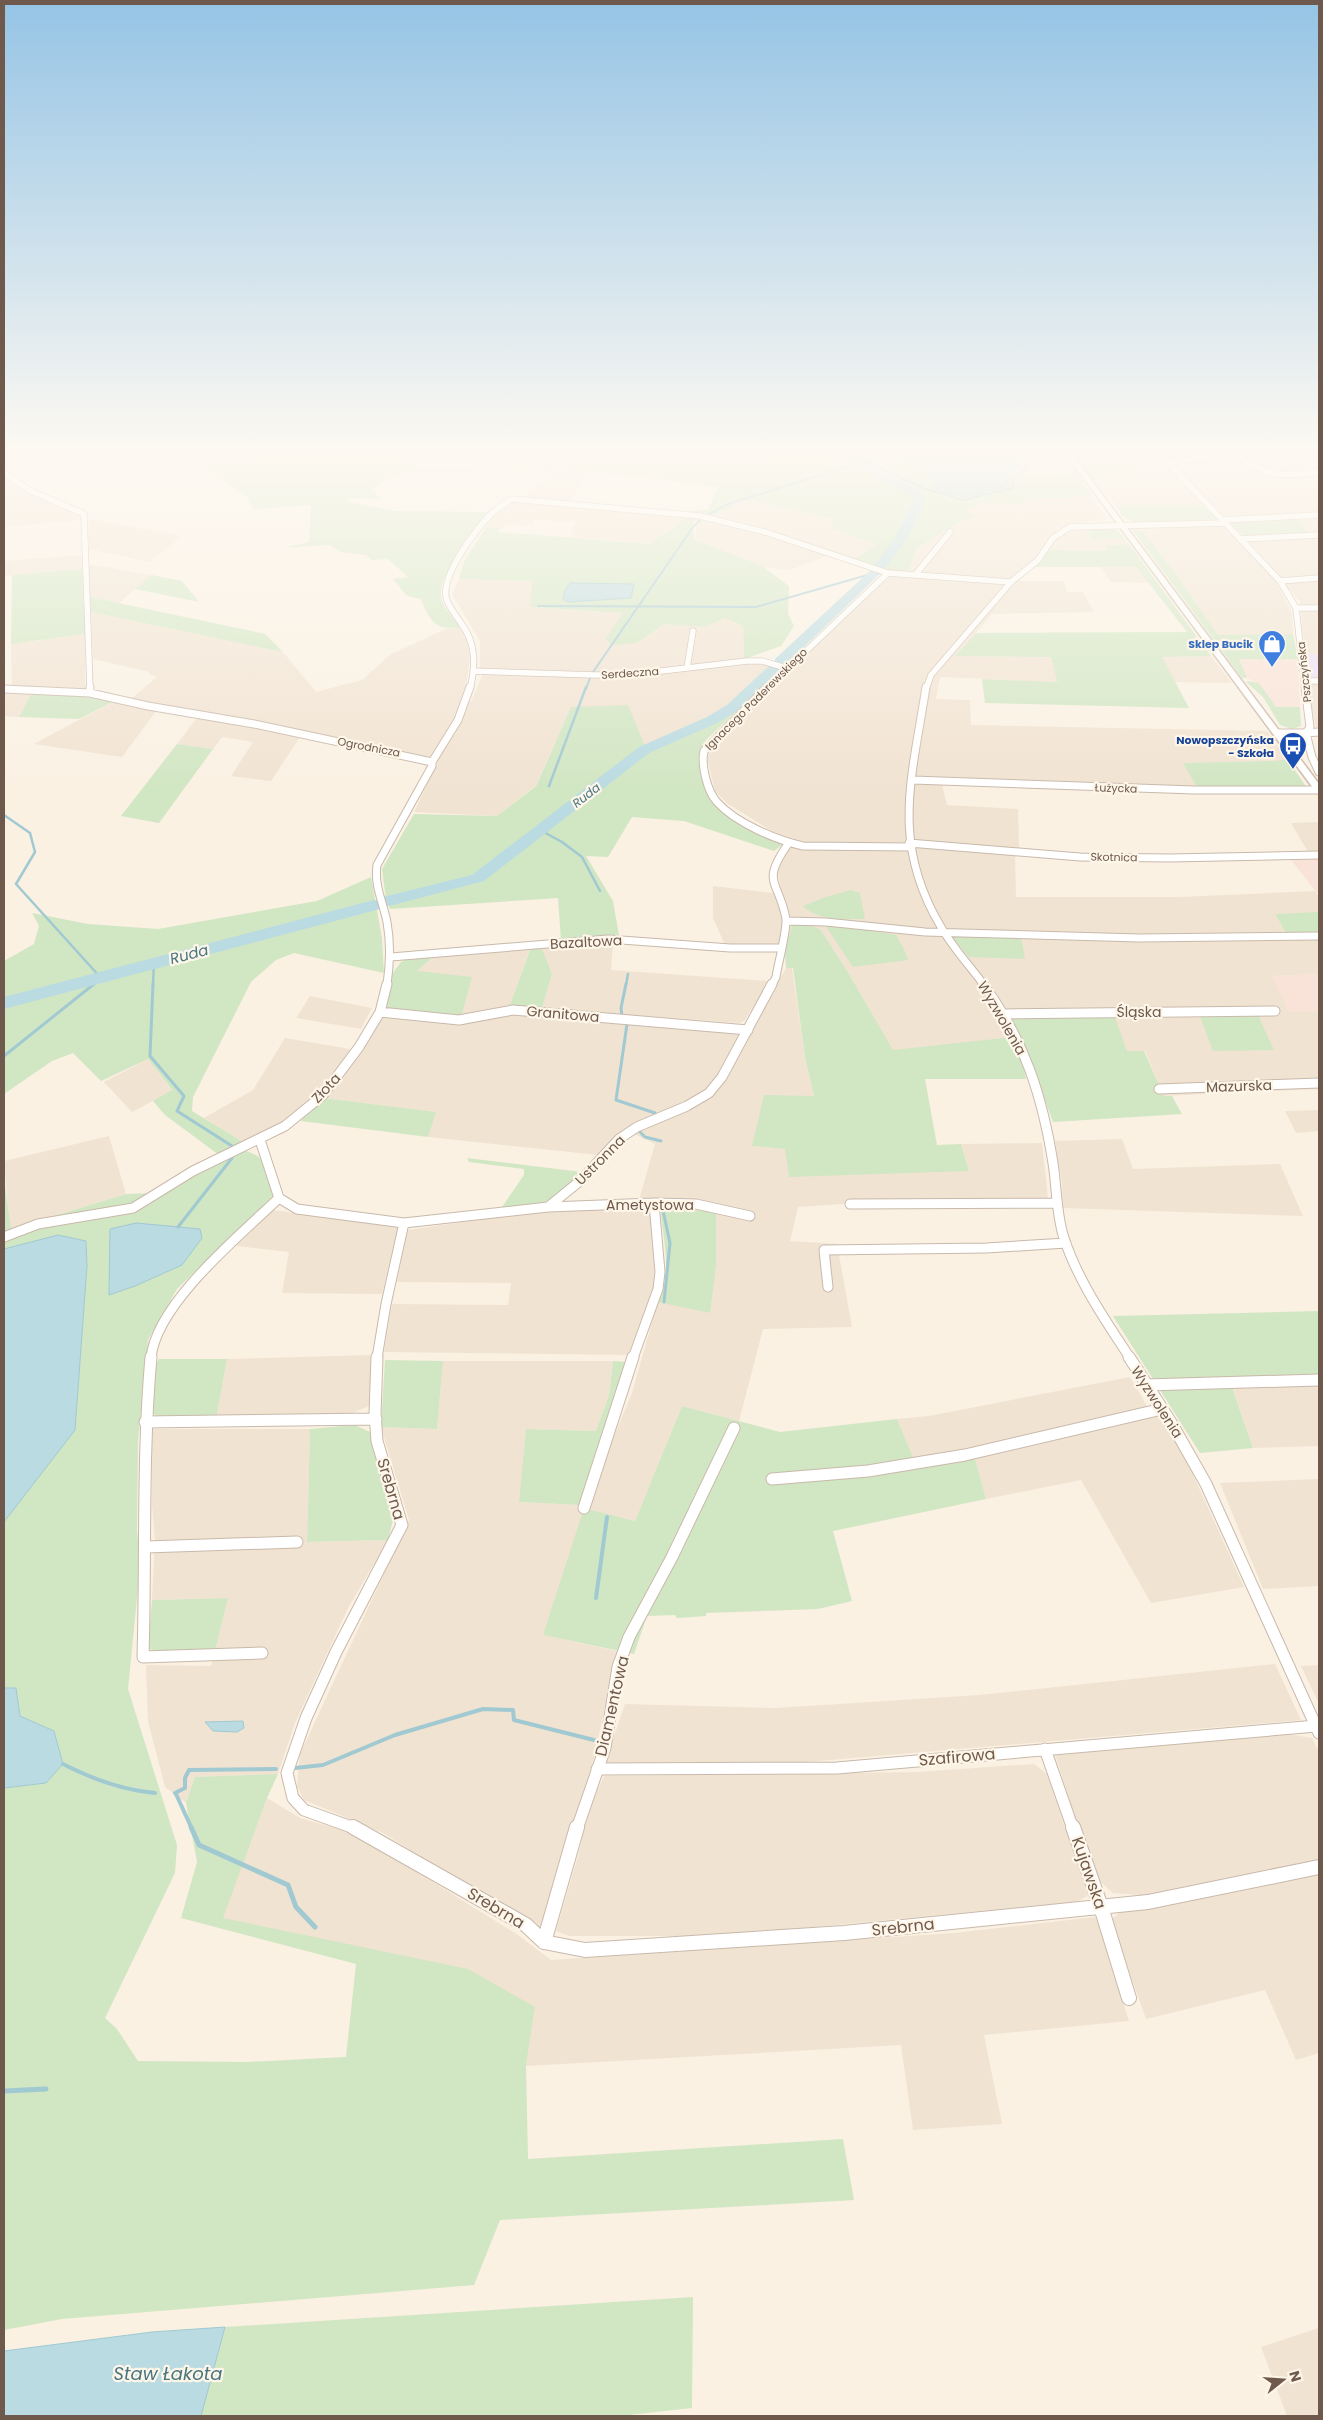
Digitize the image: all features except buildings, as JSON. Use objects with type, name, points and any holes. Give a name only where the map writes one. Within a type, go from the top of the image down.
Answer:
[{"type":"main road","points":[[1153,566],[1319,790]]},
{"type":"street","points":[[86,566],[90,693]]},
{"type":"street","points":[[432,762],[448,742],[463,713],[472,670],[474,651],[471,639],[445,595],[456,566]]},
{"type":"street","points":[[867,566],[888,573],[1011,582]]},
{"type":"street","points":[[916,574],[923,566]]},
{"type":"street","name":"Wyzwolenia","points":[[1031,566],[1011,582],[927,682],[908,814],[909,845],[924,888],[945,932],[991,993],[1018,1038],[1029,1066],[1050,1153],[1057,1203],[1066,1243],[1084,1281],[1146,1385],[1187,1449],[1227,1526],[1318,1729]]},
{"type":"street","name":"Pszczyńska","points":[[1266,566],[1280,581],[1296,608],[1310,727],[1306,733],[1312,757],[1319,772]]},
{"type":"street","name":"Ignacego Paderewskiego","points":[[888,573],[786,668],[705,748],[702,754],[711,794],[717,802],[788,844],[803,846],[909,845]]},
{"type":"street","points":[[1280,581],[1319,578]]},
{"type":"street","points":[[1296,608],[1319,608]]},
{"type":"street","points":[[687,668],[693,631]]},
{"type":"street","name":"Serdeczna","points":[[472,670],[595,675],[636,674],[747,660],[762,661],[786,668]]},
{"type":"street","points":[[1305,681],[1319,681]]},
{"type":"street","name":"Ogrodnicza","points":[[4,689],[90,693],[148,706],[254,724],[432,762]]},
{"type":"street","points":[[1278,733],[1319,732]]},
{"type":"street","points":[[1312,757],[1319,757]]},
{"type":"street","name":"Złota","points":[[4,1237],[38,1224],[133,1208],[219,1157],[260,1140],[284,1126],[323,1095],[359,1047],[380,1012],[386,993],[391,958],[387,923],[375,879],[378,865],[432,766],[432,762]]},
{"type":"street","name":"Łużycka","points":[[913,780],[1194,790],[1319,790]]},
{"type":"street","name":"Ustronna","points":[[548,1207],[580,1182],[619,1139],[638,1127],[687,1106],[709,1093],[722,1077],[776,977],[786,921],[772,877],[775,863],[788,844]]},
{"type":"street","name":"Skotnica","points":[[909,845],[959,850],[1081,857],[1215,858],[1319,855]]},
{"type":"street","points":[[786,921],[842,922],[919,934],[945,932],[1140,938],[1319,936]]},
{"type":"street","name":"Bazaltowa","points":[[391,958],[608,939],[730,948],[782,948]]},
{"type":"street","name":"Granitowa","points":[[380,1012],[459,1020],[513,1010],[748,1030]]},
{"type":"street","name":"Śląska","points":[[1004,1014],[1275,1011]]},
{"type":"street","name":"Mazurska","points":[[1159,1089],[1319,1083]]},
{"type":"street","points":[[260,1140],[279,1198],[297,1209],[404,1223],[548,1207]]},
{"type":"street","points":[[262,1653],[143,1657],[146,1547],[145,1422],[152,1344],[187,1286],[279,1198]]},
{"type":"street","points":[[584,1508],[632,1361],[658,1289],[660,1272],[654,1203]]},
{"type":"street","name":"Ametystowa","points":[[548,1207],[654,1203],[696,1204],[750,1216]]},
{"type":"street","points":[[850,1204],[1057,1203]]},
{"type":"street","name":"Srebrna","points":[[404,1223],[390,1287],[373,1388],[378,1442],[402,1525],[336,1652],[306,1718],[287,1773],[293,1798],[304,1810],[361,1830],[526,1925],[544,1942],[586,1950],[844,1933],[1148,1902],[1319,1867]]},
{"type":"street","points":[[828,1287],[824,1250],[986,1248],[1066,1243]]},
{"type":"street","points":[[1146,1385],[1319,1380]]},
{"type":"street","points":[[772,1479],[868,1471],[965,1455],[1162,1409]]},
{"type":"street","points":[[145,1422],[376,1419]]},
{"type":"street","name":"Diamentowa","points":[[544,1942],[581,1814],[605,1748],[618,1667],[629,1637],[672,1557],[734,1428]]},
{"type":"street","points":[[146,1547],[298,1542]]},
{"type":"street","name":"Szafirowa","points":[[597,1768],[837,1768],[1263,1728],[1318,1729]]},
{"type":"street","name":"Kujawska","points":[[1045,1749],[1101,1906],[1130,1998]]},
{"type":"shaded area","points":[[4,566],[82,566],[82,569],[4,576]]},
{"type":"shaded area","points":[[89,566],[100,566],[152,575],[119,603],[90,597]]},
{"type":"shaded area","points":[[758,566],[801,566],[790,570]]},
{"type":"shaded area","points":[[910,566],[1035,566],[1018,581],[1064,581],[1067,592],[1083,592],[1094,612],[992,614],[956,656],[1051,657],[1057,682],[940,677],[936,699],[970,700],[971,725],[1267,731],[1307,788],[942,785],[947,805],[1018,809],[1019,847],[1025,850],[1015,857],[1016,897],[1178,897],[1315,891],[1319,897],[1319,913],[1275,914],[1290,940],[1319,939],[1319,974],[1273,976],[1289,1012],[1319,1011],[1319,1089],[1164,1096],[1145,1051],[1127,1051],[1010,1017],[1021,1036],[893,1051],[849,974],[821,930],[792,925],[785,952],[772,946],[725,945],[713,918],[713,886],[782,894],[777,871],[791,843],[728,804],[715,791],[707,758],[711,747],[793,664],[872,592],[891,576],[908,572]]},
{"type":"shaded area","points":[[1170,566],[1262,566],[1276,581],[1292,613],[1293,634],[1218,635]]},
{"type":"shaded area","points":[[1269,566],[1319,566],[1319,655],[1305,653],[1300,602]]},
{"type":"shaded area","points":[[1101,567],[1136,567],[1149,583],[1111,582]]},
{"type":"shaded area","points":[[459,579],[533,581],[530,607],[624,613],[605,639],[637,643],[664,624],[705,627],[725,618],[743,626],[744,659],[633,673],[480,668],[480,641],[452,594]]},
{"type":"shaded area","points":[[91,612],[283,652],[316,692],[362,680],[391,654],[446,629],[460,627],[467,638],[471,651],[464,702],[471,702],[484,671],[578,676],[760,662],[782,669],[718,713],[645,746],[571,707],[536,785],[497,816],[414,812],[439,759],[131,699],[157,677],[149,674],[150,672],[93,659]]},
{"type":"shaded area","points":[[85,634],[85,691],[12,687],[11,644]]},
{"type":"shaded area","points":[[1305,653],[1319,655],[1319,680],[1309,680]]},
{"type":"shaded area","points":[[1211,656],[1232,683],[1174,682],[1161,657]]},
{"type":"shaded area","points":[[1239,659],[1298,659],[1300,707],[1276,707],[1259,684],[1247,678]]},
{"type":"shaded area","points":[[1310,684],[1319,684],[1319,744],[1311,703]]},
{"type":"shaded area","points":[[4,691],[32,692],[19,717],[4,716]]},
{"type":"shaded area","points":[[114,701],[157,710],[122,757],[34,744]]},
{"type":"shaded area","points":[[197,718],[231,722],[300,737],[271,781],[231,776],[253,742],[222,737],[213,749],[177,744]]},
{"type":"shaded area","points":[[1319,822],[1319,852],[1308,852],[1291,823]]},
{"type":"shaded area","points":[[1319,859],[1319,893],[1317,893],[1291,860]]},
{"type":"shaded area","points":[[613,943],[611,970],[769,981],[745,1020],[740,1023],[542,1008],[552,974],[541,946]]},
{"type":"shaded area","points":[[522,948],[530,949],[510,1005],[461,1017],[417,971],[434,956]]},
{"type":"shaded area","points":[[786,968],[792,968],[805,1057],[814,1096],[752,1146],[785,1149],[822,1175],[969,1170],[961,1144],[1042,1143],[1048,1198],[914,1199],[798,1207],[790,1241],[837,1244],[852,1327],[763,1329],[739,1421],[682,1406],[635,1521],[584,1508],[632,1393],[658,1301],[710,1313],[673,1207],[651,1208],[655,1283],[628,1355],[384,1352],[392,1304],[508,1305],[511,1283],[397,1282],[408,1230],[554,1209],[637,1207],[655,1144],[632,1133],[710,1098]]},
{"type":"shaded area","points":[[1319,974],[1319,1011],[1289,1012],[1272,976]]},
{"type":"shaded area","points":[[310,996],[372,1008],[361,1029],[296,1018]]},
{"type":"shaded area","points":[[507,1011],[740,1033],[712,1086],[665,1112],[598,1155],[428,1137],[435,1112],[323,1098],[383,1014],[462,1022]]},
{"type":"shaded area","points":[[285,1038],[350,1049],[340,1067],[299,1112],[280,1125],[245,1143],[204,1118],[253,1090]]},
{"type":"shaded area","points":[[148,1059],[172,1091],[132,1112],[104,1082]]},
{"type":"shaded area","points":[[1319,1110],[1319,1131],[1296,1133],[1285,1111]]},
{"type":"shaded area","points":[[109,1136],[126,1194],[10,1229],[4,1161]]},
{"type":"shaded area","points":[[1122,1139],[1133,1169],[1280,1164],[1303,1216],[1063,1208],[1062,1183],[1055,1141]]},
{"type":"shaded area","points":[[272,1210],[398,1227],[382,1294],[282,1293],[289,1252],[236,1246]]},
{"type":"shaded area","points":[[372,1355],[369,1406],[350,1414],[216,1419],[227,1359]]},
{"type":"shaded area","points":[[443,1361],[613,1361],[609,1395],[596,1431],[526,1429],[520,1502],[579,1505],[583,1517],[543,1635],[617,1651],[594,1758],[540,1932],[383,1833],[304,1800],[297,1786],[300,1754],[409,1520],[381,1427],[437,1429]]},
{"type":"shaded area","points":[[1130,1377],[1148,1408],[915,1463],[897,1419],[929,1416]]},
{"type":"shaded area","points":[[1319,1383],[1319,1446],[1253,1448],[1232,1386]]},
{"type":"shaded area","points":[[1159,1416],[1181,1448],[1244,1587],[1151,1603],[1081,1480],[986,1499],[975,1459]]},
{"type":"shaded area","points":[[152,1429],[310,1429],[307,1542],[388,1540],[348,1608],[295,1723],[278,1774],[195,1777],[186,1803],[165,1787],[148,1721],[146,1665],[211,1666],[228,1598],[152,1600],[155,1540],[152,1505]]},
{"type":"shaded area","points":[[1319,1479],[1319,1586],[1263,1589],[1220,1483]]},
{"type":"shaded area","points":[[1275,1664],[1301,1720],[807,1762],[605,1763],[625,1704],[776,1708],[979,1695]]},
{"type":"shaded area","points":[[1319,1665],[1319,1704],[1301,1666]]},
{"type":"shaded area","points":[[1288,1734],[1312,1738],[1319,1752],[1319,2053],[1296,2060],[1265,1990],[1146,2019],[1111,1920],[1139,1895],[1113,1893],[1094,1876],[1053,1748]]},
{"type":"shaded area","points":[[1034,1764],[1047,1774],[1088,1896],[1076,1902],[720,1936],[569,1936],[556,1931],[580,1849],[587,1814],[604,1776],[917,1772]]},
{"type":"shaded area","points":[[267,1798],[300,1818],[354,1833],[518,1935],[551,1960],[954,1933],[1095,1917],[1102,1932],[1129,2021],[984,2035],[1002,2124],[913,2130],[901,2045],[526,2066],[535,2007],[222,1918]]},
{"type":"shaded area","points":[[1319,2328],[1319,2416],[1287,2416],[1261,2347]]},
{"type":"green space","points":[[396,566],[451,566],[441,588],[441,598],[446,609],[460,627],[444,627],[434,622],[427,613],[421,599],[407,596],[393,579],[408,577]]},
{"type":"green space","points":[[463,566],[762,566],[789,586],[788,614],[794,626],[781,646],[744,659],[743,626],[725,618],[705,627],[664,624],[637,643],[612,645],[605,639],[623,613],[530,607],[532,581],[459,579]]},
{"type":"green space","points":[[875,566],[910,566],[908,572],[889,571]]},
{"type":"green space","points":[[1145,566],[1211,656],[1162,657],[1189,708],[985,703],[982,679],[1057,682],[1051,657],[955,656],[976,633],[1187,632],[1136,567],[1033,567]]},
{"type":"green space","points":[[1159,566],[1170,566],[1218,635],[1293,634],[1298,659],[1239,659],[1247,678],[1242,678]]},
{"type":"green space","points":[[82,569],[85,634],[11,644],[12,575]]},
{"type":"green space","points":[[152,575],[182,581],[199,602],[135,589]]},
{"type":"green space","points":[[90,597],[265,634],[283,652],[91,612]]},
{"type":"green space","points":[[782,669],[706,740],[701,748],[710,801],[735,819],[782,845],[774,851],[684,821],[632,817],[608,857],[586,856],[613,901],[619,935],[561,940],[558,898],[390,909],[386,900],[382,869],[414,814],[497,816],[536,786],[571,707],[628,705],[645,746],[718,713]]},
{"type":"green space","points":[[1246,682],[1259,683],[1276,707],[1300,707],[1301,726],[1292,729],[1280,725],[1263,697]]},
{"type":"green space","points":[[32,692],[81,695],[114,701],[79,719],[19,717]]},
{"type":"green space","points":[[177,744],[213,749],[159,823],[121,816]]},
{"type":"green space","points":[[1287,759],[1307,788],[1197,787],[1183,763],[1275,761]]},
{"type":"green space","points":[[371,877],[382,938],[384,973],[294,953],[276,960],[251,982],[193,1097],[192,1111],[245,1143],[219,1155],[165,1115],[153,1101],[172,1090],[148,1059],[101,1081],[73,1053],[52,1061],[4,1094],[4,961],[34,944],[39,926],[32,913],[88,924],[158,929],[317,901]]},
{"type":"green space","points":[[851,890],[860,893],[865,919],[824,917],[809,911],[803,906],[826,897]]},
{"type":"green space","points":[[1319,912],[1319,934],[1287,935],[1275,914]]},
{"type":"green space","points":[[792,925],[810,925],[821,930],[893,1050],[1012,1037],[1022,1057],[1026,1079],[925,1079],[937,1145],[961,1144],[969,1171],[789,1177],[785,1149],[752,1146],[764,1095],[814,1096],[805,1057],[793,968],[786,968],[785,952]]},
{"type":"green space","points":[[825,925],[841,925],[896,935],[908,960],[853,967]]},
{"type":"green space","points":[[950,935],[1021,937],[1025,959],[969,957]]},
{"type":"green space","points":[[541,946],[552,974],[542,1008],[510,1005],[530,950],[522,948]]},
{"type":"green space","points":[[434,956],[417,971],[472,977],[461,1017],[388,1008],[386,1003],[390,992],[392,974],[401,962],[407,959]]},
{"type":"green space","points":[[1257,1013],[1274,1050],[1213,1051],[1199,1014]]},
{"type":"green space","points":[[1114,1015],[1127,1051],[1144,1051],[1164,1096],[1172,1096],[1182,1114],[1053,1122],[1021,1036],[1010,1017]]},
{"type":"green space","points":[[323,1098],[436,1112],[428,1137],[301,1121],[307,1112]]},
{"type":"green space","points":[[244,1150],[256,1155],[262,1161],[273,1196],[177,1289],[148,1340],[138,1441],[137,1529],[140,1568],[128,1689],[177,1845],[175,1873],[105,2018],[117,2029],[138,2061],[248,2062],[346,2057],[356,1964],[181,1918],[197,1862],[186,1803],[195,1777],[278,1774],[267,1798],[223,1918],[468,1969],[535,2007],[526,2066],[528,2159],[843,2139],[854,2200],[500,2220],[474,2285],[62,2319],[4,2330],[4,1788],[46,1783],[63,1764],[54,1731],[19,1716],[16,1688],[4,1688],[4,1522],[75,1429],[87,1266],[86,1241],[4,1249],[4,1178],[11,1229],[126,1194],[154,1193],[219,1160]]},
{"type":"green space","points":[[467,1158],[582,1172],[562,1191],[546,1202],[500,1210],[524,1175],[524,1169],[469,1162]]},
{"type":"green space","points":[[660,1207],[716,1212],[716,1265],[710,1313],[658,1302],[663,1291],[666,1268]]},
{"type":"green space","points":[[1319,1311],[1319,1381],[1232,1387],[1253,1448],[1200,1453],[1113,1316]]},
{"type":"green space","points":[[159,1359],[227,1359],[216,1419],[161,1419],[151,1412],[156,1364]]},
{"type":"green space","points":[[385,1360],[443,1361],[437,1429],[381,1427]]},
{"type":"green space","points":[[613,1361],[626,1362],[579,1505],[519,1502],[526,1429],[596,1431],[609,1395]]},
{"type":"green space","points":[[682,1406],[780,1432],[897,1419],[915,1462],[975,1459],[986,1499],[833,1531],[852,1601],[818,1609],[706,1613],[706,1616],[677,1618],[675,1615],[647,1616],[634,1654],[543,1635],[584,1508],[635,1521]]},
{"type":"green space","points":[[355,1425],[372,1433],[393,1520],[388,1540],[307,1542],[310,1429]]},
{"type":"green space","points":[[228,1598],[215,1651],[157,1652],[148,1648],[152,1600]]},
{"type":"green space","points":[[693,2297],[692,2408],[620,2416],[201,2416],[225,2327]]},
{"type":"water","points":[[570,583],[634,584],[631,598],[568,602],[563,599],[565,590]]},
{"type":"water","points":[[136,1223],[200,1229],[202,1238],[182,1265],[135,1286],[109,1295],[110,1229]]},
{"type":"water","points":[[58,1235],[86,1241],[87,1266],[75,1430],[4,1522],[4,1249]]},
{"type":"water","points":[[4,1688],[16,1688],[20,1716],[54,1731],[63,1764],[46,1783],[4,1788]]},
{"type":"water","points":[[243,1721],[244,1728],[237,1732],[213,1731],[205,1722]]},
{"type":"water","name":"Staw Łakota","points":[[225,2327],[201,2416],[4,2416],[4,2351],[152,2332]]},
{"type":"waterway","points":[[638,606],[666,566]]},
{"type":"waterway","name":"Ruda","points":[[780,662],[874,572]]},
{"type":"waterway","points":[[638,606],[756,607],[871,574]]},
{"type":"waterway","points":[[538,606],[638,606]]},
{"type":"waterway","points":[[593,672],[638,606]]},
{"type":"waterway","name":"Ruda","points":[[389,901],[478,878],[644,750],[712,720],[732,708],[775,668]]},
{"type":"waterway","points":[[586,689],[590,678]]},
{"type":"waterway","points":[[549,786],[586,687]]},
{"type":"waterway","points":[[4,815],[30,833],[35,852],[16,884],[101,978],[92,985]]},
{"type":"waterway","points":[[540,830],[562,842],[582,857],[600,891]]},
{"type":"waterway","name":"Ruda","points":[[4,1003],[374,905]]},
{"type":"waterway","points":[[153,985],[154,962]]},
{"type":"waterway","points":[[626,985],[628,974]]},
{"type":"waterway","points":[[4,1056],[94,984]]},
{"type":"waterway","points":[[153,984],[150,1056],[184,1096],[177,1111],[232,1146]]},
{"type":"waterway","points":[[622,1016],[621,1008],[626,984]]},
{"type":"waterway","points":[[627,1024],[616,1100],[655,1113]]},
{"type":"waterway","points":[[640,1132],[645,1137],[661,1141]]},
{"type":"waterway","points":[[178,1227],[232,1158]]},
{"type":"waterway","points":[[662,1206],[670,1243],[664,1302]]},
{"type":"waterway","points":[[596,1598],[607,1517]]},
{"type":"waterway","points":[[295,1768],[323,1765],[395,1735],[483,1709],[513,1710],[514,1720],[594,1740]]},
{"type":"waterway","points":[[63,1764],[108,1783],[155,1793]]},
{"type":"waterway","points":[[175,1793],[185,1788],[185,1778],[189,1770],[276,1769]]},
{"type":"waterway","points":[[176,1794],[192,1829]]},
{"type":"waterway","points":[[191,1827],[199,1845],[288,1885],[296,1907],[315,1927]]},
{"type":"waterway","points":[[4,2091],[46,2089]]},
{"type":"place","name":"Sklep Bucik","points":[[1272,668]]},
{"type":"place","name":"Nowopszczyńska - Szkoła","points":[[1293,770]]}]
